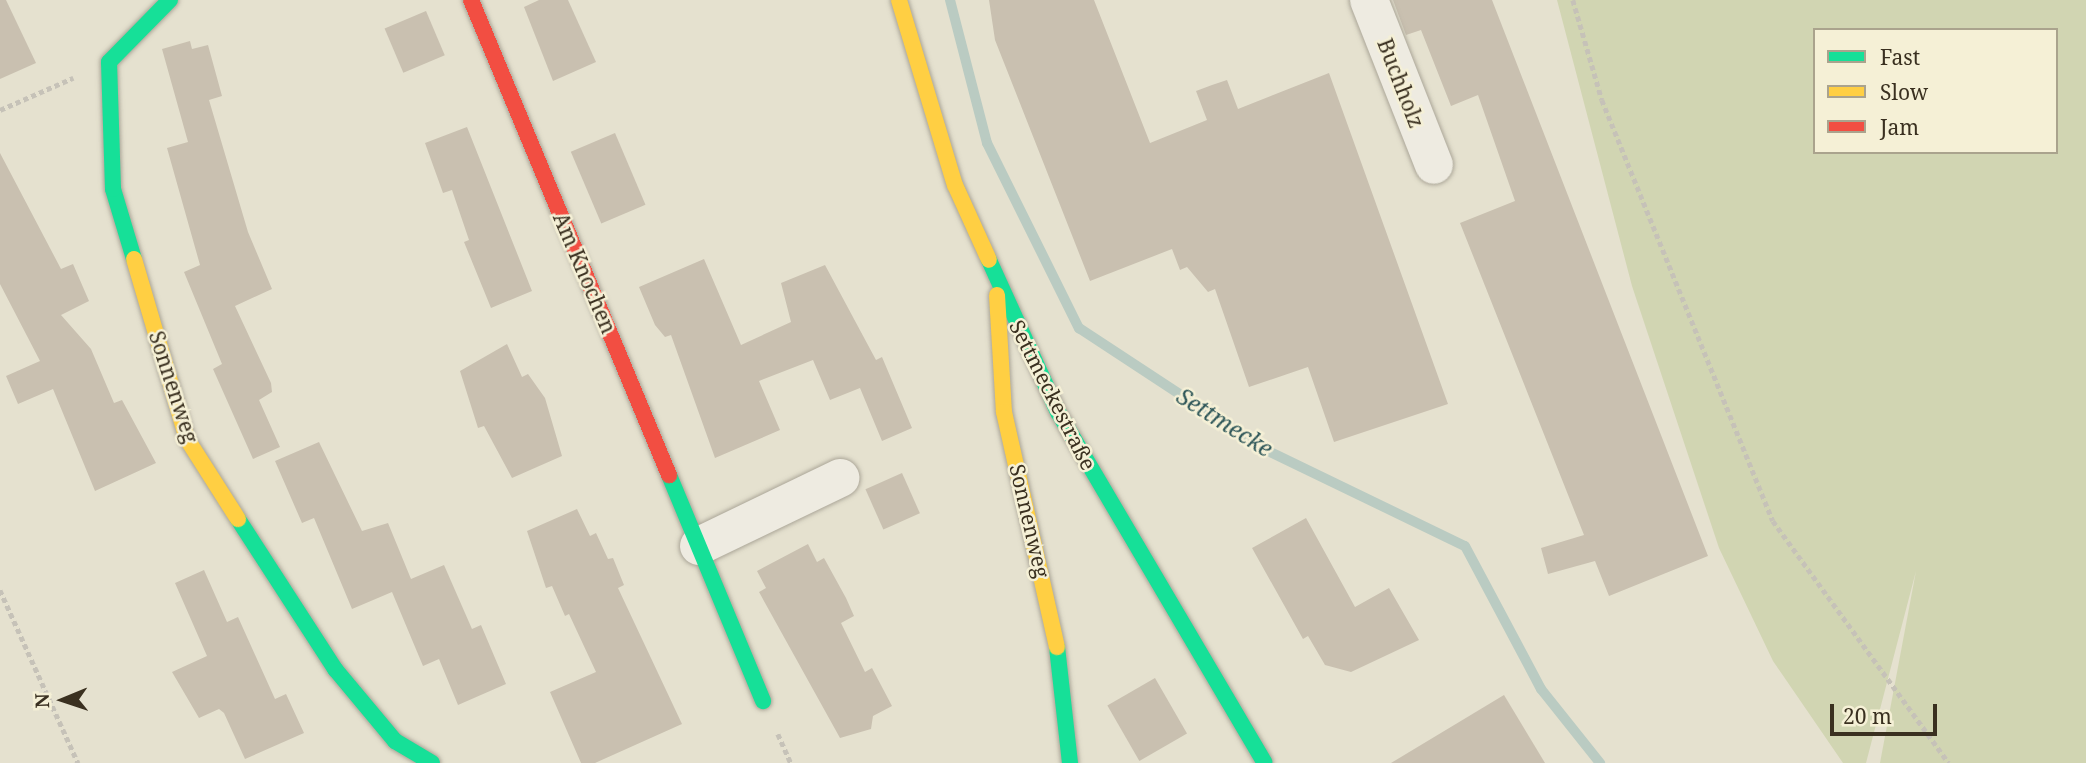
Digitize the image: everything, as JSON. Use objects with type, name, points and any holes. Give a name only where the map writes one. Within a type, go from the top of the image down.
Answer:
[{"type":"street","points":[[108,62],[147,18],[170,0]]},
{"type":"street","name":"Am Knochen","points":[[471,0],[763,701]]},
{"type":"street","name":"Settmeckestraße","points":[[899,0],[955,186],[1058,412],[1265,763]]},
{"type":"street","name":"Buchholz","points":[[1369,0],[1434,165]]},
{"type":"street","name":"Sonnenweg","points":[[108,62],[113,189],[187,439],[335,669],[396,741],[432,763]]},
{"type":"street","name":"Sonnenweg","points":[[996,279],[1004,412],[1063,676],[1070,763]]},
{"type":"street","points":[[699,546],[840,478]]},
{"type":"path","points":[[1573,0],[1602,100],[1773,520],[1949,763]]},
{"type":"path","points":[[0,110],[108,62]]},
{"type":"path","points":[[0,590],[78,763]]},
{"type":"green space","points":[[1557,0],[2086,0],[2086,763],[1880,763],[1916,571],[1866,763],[1843,763],[1773,661],[1719,548],[1632,286]]},
{"type":"building","points":[[0,0],[6,0],[36,63],[0,79]]},
{"type":"building","points":[[539,0],[568,0],[596,62],[553,81],[524,7]]},
{"type":"building","points":[[989,0],[1094,0],[1150,143],[1207,120],[1196,91],[1227,80],[1238,109],[1329,73],[1448,404],[1334,442],[1308,367],[1249,387],[1215,289],[1208,292],[1187,267],[1180,270],[1172,249],[1090,281],[995,40]]},
{"type":"building","points":[[1393,0],[1492,0],[1708,556],[1609,596],[1595,561],[1548,574],[1541,548],[1584,535],[1460,223],[1515,201],[1478,95],[1451,106],[1421,30],[1406,35]]},
{"type":"building","points":[[426,11],[445,55],[403,73],[385,29]]},
{"type":"building","points":[[190,41],[192,49],[208,45],[222,96],[209,100],[248,232],[272,289],[235,306],[271,383],[272,392],[259,400],[280,447],[253,459],[213,369],[222,364],[184,272],[200,265],[167,148],[188,142],[162,49]]},
{"type":"building","points":[[467,127],[532,291],[491,308],[464,242],[469,240],[452,190],[443,193],[425,143]]},
{"type":"building","points":[[615,133],[645,205],[601,224],[571,152]]},
{"type":"building","points":[[0,153],[61,269],[73,264],[89,301],[61,315],[91,349],[114,403],[122,400],[156,463],[95,491],[53,389],[18,404],[6,376],[40,361],[0,284]]},
{"type":"building","points":[[704,259],[741,345],[791,322],[781,283],[825,265],[876,360],[882,357],[912,428],[882,441],[860,388],[830,400],[813,360],[759,381],[780,430],[715,458],[671,335],[665,337],[655,325],[639,287]]},
{"type":"building","points":[[507,344],[522,377],[528,374],[545,398],[562,456],[512,478],[484,426],[478,428],[460,371]]},
{"type":"building","points":[[319,442],[362,531],[388,523],[411,579],[444,565],[472,629],[481,625],[506,684],[458,705],[439,659],[423,666],[392,592],[352,609],[314,518],[302,523],[275,461]]},
{"type":"building","points":[[902,473],[920,513],[883,529],[865,489]]},
{"type":"building","points":[[577,509],[590,536],[596,533],[608,559],[613,558],[624,585],[618,588],[682,724],[595,763],[581,763],[550,692],[596,672],[569,614],[565,616],[552,586],[546,588],[527,531]]},
{"type":"building","points":[[1306,518],[1355,607],[1389,588],[1419,640],[1351,672],[1325,665],[1308,636],[1303,639],[1252,548]]},
{"type":"building","points":[[808,544],[817,562],[824,558],[846,598],[854,616],[841,623],[865,672],[872,668],[892,706],[873,716],[871,729],[840,738],[759,592],[766,588],[757,571]]},
{"type":"building","points":[[204,570],[227,622],[238,617],[275,699],[286,694],[304,733],[245,759],[224,713],[219,709],[199,718],[172,672],[207,656],[175,583]]},
{"type":"building","points":[[1155,678],[1187,733],[1139,761],[1107,706]]},
{"type":"building","points":[[1504,695],[1545,763],[1391,763]]},
{"type":"waterway","name":"Settmecke","points":[[950,0],[987,143],[1079,328],[1262,448],[1465,546],[1541,689],[1600,763]]},
{"type":"traffic: fast","points":[[134,259],[113,189],[109,62],[170,0]]},
{"type":"traffic: fast","points":[[989,260],[1058,412],[1265,763]]},
{"type":"traffic: fast","points":[[669,475],[763,701]]},
{"type":"traffic: fast","points":[[238,519],[335,669],[395,741],[432,763]]},
{"type":"traffic: fast","points":[[1057,647],[1070,763]]},
{"type":"traffic: slow","points":[[899,0],[955,185],[989,260]]},
{"type":"traffic: slow","points":[[134,259],[187,439],[238,519]]},
{"type":"traffic: slow","points":[[997,295],[1004,412],[1057,647]]},
{"type":"traffic: jam","points":[[471,0],[669,475]]}]
